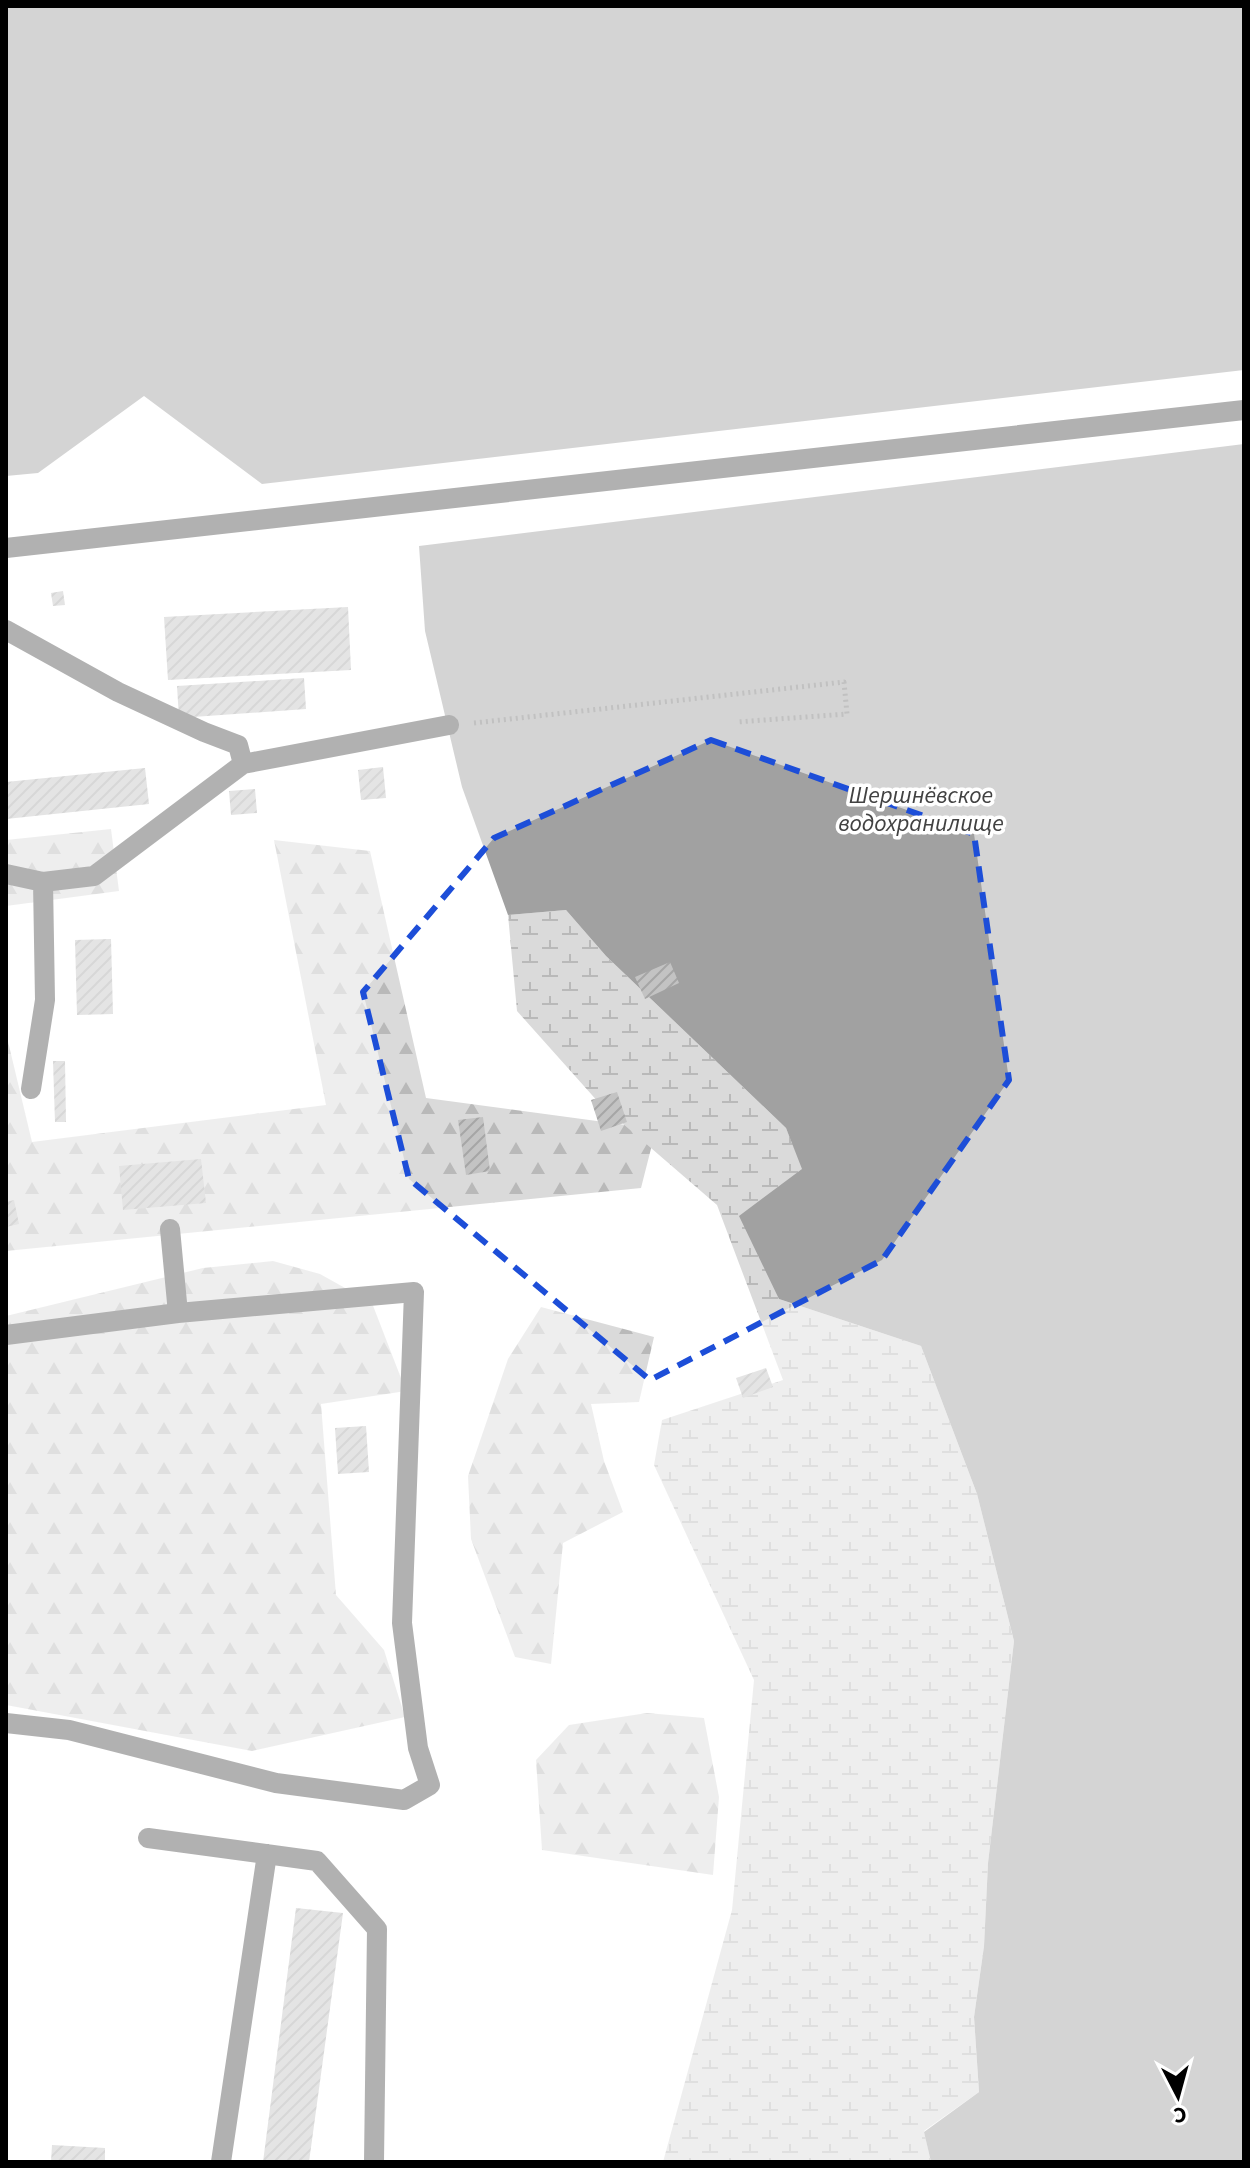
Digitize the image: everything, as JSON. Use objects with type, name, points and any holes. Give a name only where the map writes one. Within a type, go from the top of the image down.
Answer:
[{"type":"lane","points":[[6,548],[1244,410]]},
{"type":"lane","points":[[6,630],[118,692],[238,745],[243,764]]},
{"type":"lane","points":[[6,874],[43,882],[94,876],[243,764],[449,725]]},
{"type":"lane","points":[[31,1089],[45,1000],[43,882]]},
{"type":"lane","points":[[170,1229],[178,1313]]},
{"type":"lane","points":[[6,1335],[178,1313],[414,1292],[402,1623],[418,1748],[430,1785],[404,1800],[276,1783],[69,1730],[6,1723]]},
{"type":"lane","points":[[148,1838],[317,1861],[377,1929],[374,2162]]},
{"type":"lane","points":[[221,2162],[267,1854]]},
{"type":"path","points":[[449,725],[844,682],[847,714],[737,722]]},
{"type":"highlighted area","points":[[711,740],[974,834],[1009,1080],[882,1260],[650,1380],[409,1179],[363,992],[494,838]]},
{"type":"green space","points":[[111,829],[119,891],[6,906],[6,840]]},
{"type":"green space","points":[[274,840],[370,851],[426,1098],[656,1129],[641,1188],[6,1251],[6,1033],[32,1142],[326,1105]]},
{"type":"green space","points":[[566,910],[606,956],[786,1128],[803,1169],[779,1299],[921,1346],[977,1494],[1014,1641],[988,1863],[984,1946],[974,2017],[979,2092],[924,2131],[931,2162],[663,2162],[732,1910],[754,1680],[654,1465],[662,1420],[783,1380],[717,1205],[600,1104],[517,1011],[508,915]]},
{"type":"green space","points":[[273,1261],[320,1274],[372,1303],[406,1391],[321,1404],[336,1595],[384,1650],[405,1717],[252,1751],[6,1705],[6,1316],[203,1268]]},
{"type":"green space","points":[[541,1307],[654,1337],[639,1402],[591,1404],[604,1461],[623,1512],[563,1543],[551,1664],[515,1657],[471,1539],[468,1476],[508,1359]]},
{"type":"green space","points":[[647,1713],[704,1718],[719,1797],[713,1875],[542,1850],[536,1760],[569,1725]]},
{"type":"water","points":[[6,6],[1244,6],[1244,370],[262,484],[144,396],[38,473],[6,476]]},
{"type":"water","name":"Шершнёвское водохранилище","points":[[1244,444],[1244,2162],[931,2162],[924,2132],[979,2092],[974,2017],[984,1946],[988,1863],[1014,1641],[977,1494],[921,1346],[779,1299],[739,1216],[802,1169],[786,1128],[606,956],[566,910],[508,915],[462,787],[425,631],[419,546]]},
{"type":"building","points":[[63,591],[65,605],[53,606],[51,593]]},
{"type":"building","points":[[348,607],[351,670],[168,680],[164,617]]},
{"type":"building","points":[[304,678],[306,709],[179,718],[177,686]]},
{"type":"building","points":[[383,767],[386,798],[361,800],[358,770]]},
{"type":"building","points":[[145,768],[149,804],[6,819],[6,782]]},
{"type":"building","points":[[255,789],[257,813],[231,815],[229,791]]},
{"type":"building","points":[[111,939],[113,1014],[77,1015],[75,940]]},
{"type":"building","points":[[670,962],[679,983],[645,999],[635,977]]},
{"type":"building","points":[[53,1061],[65,1061],[66,1122],[55,1122]]},
{"type":"building","points":[[617,1092],[627,1122],[601,1131],[591,1100]]},
{"type":"building","points":[[483,1117],[490,1171],[466,1175],[458,1120]]},
{"type":"building","points":[[201,1159],[206,1203],[123,1210],[119,1166]]},
{"type":"building","points":[[14,1200],[19,1224],[6,1227],[6,1202]]},
{"type":"building","points":[[766,1368],[773,1387],[743,1398],[736,1378]]},
{"type":"building","points":[[366,1426],[369,1472],[338,1474],[335,1428]]},
{"type":"building","points":[[296,1908],[343,1913],[309,2162],[263,2162]]},
{"type":"building","points":[[52,2145],[105,2148],[105,2162],[51,2162]]}]
